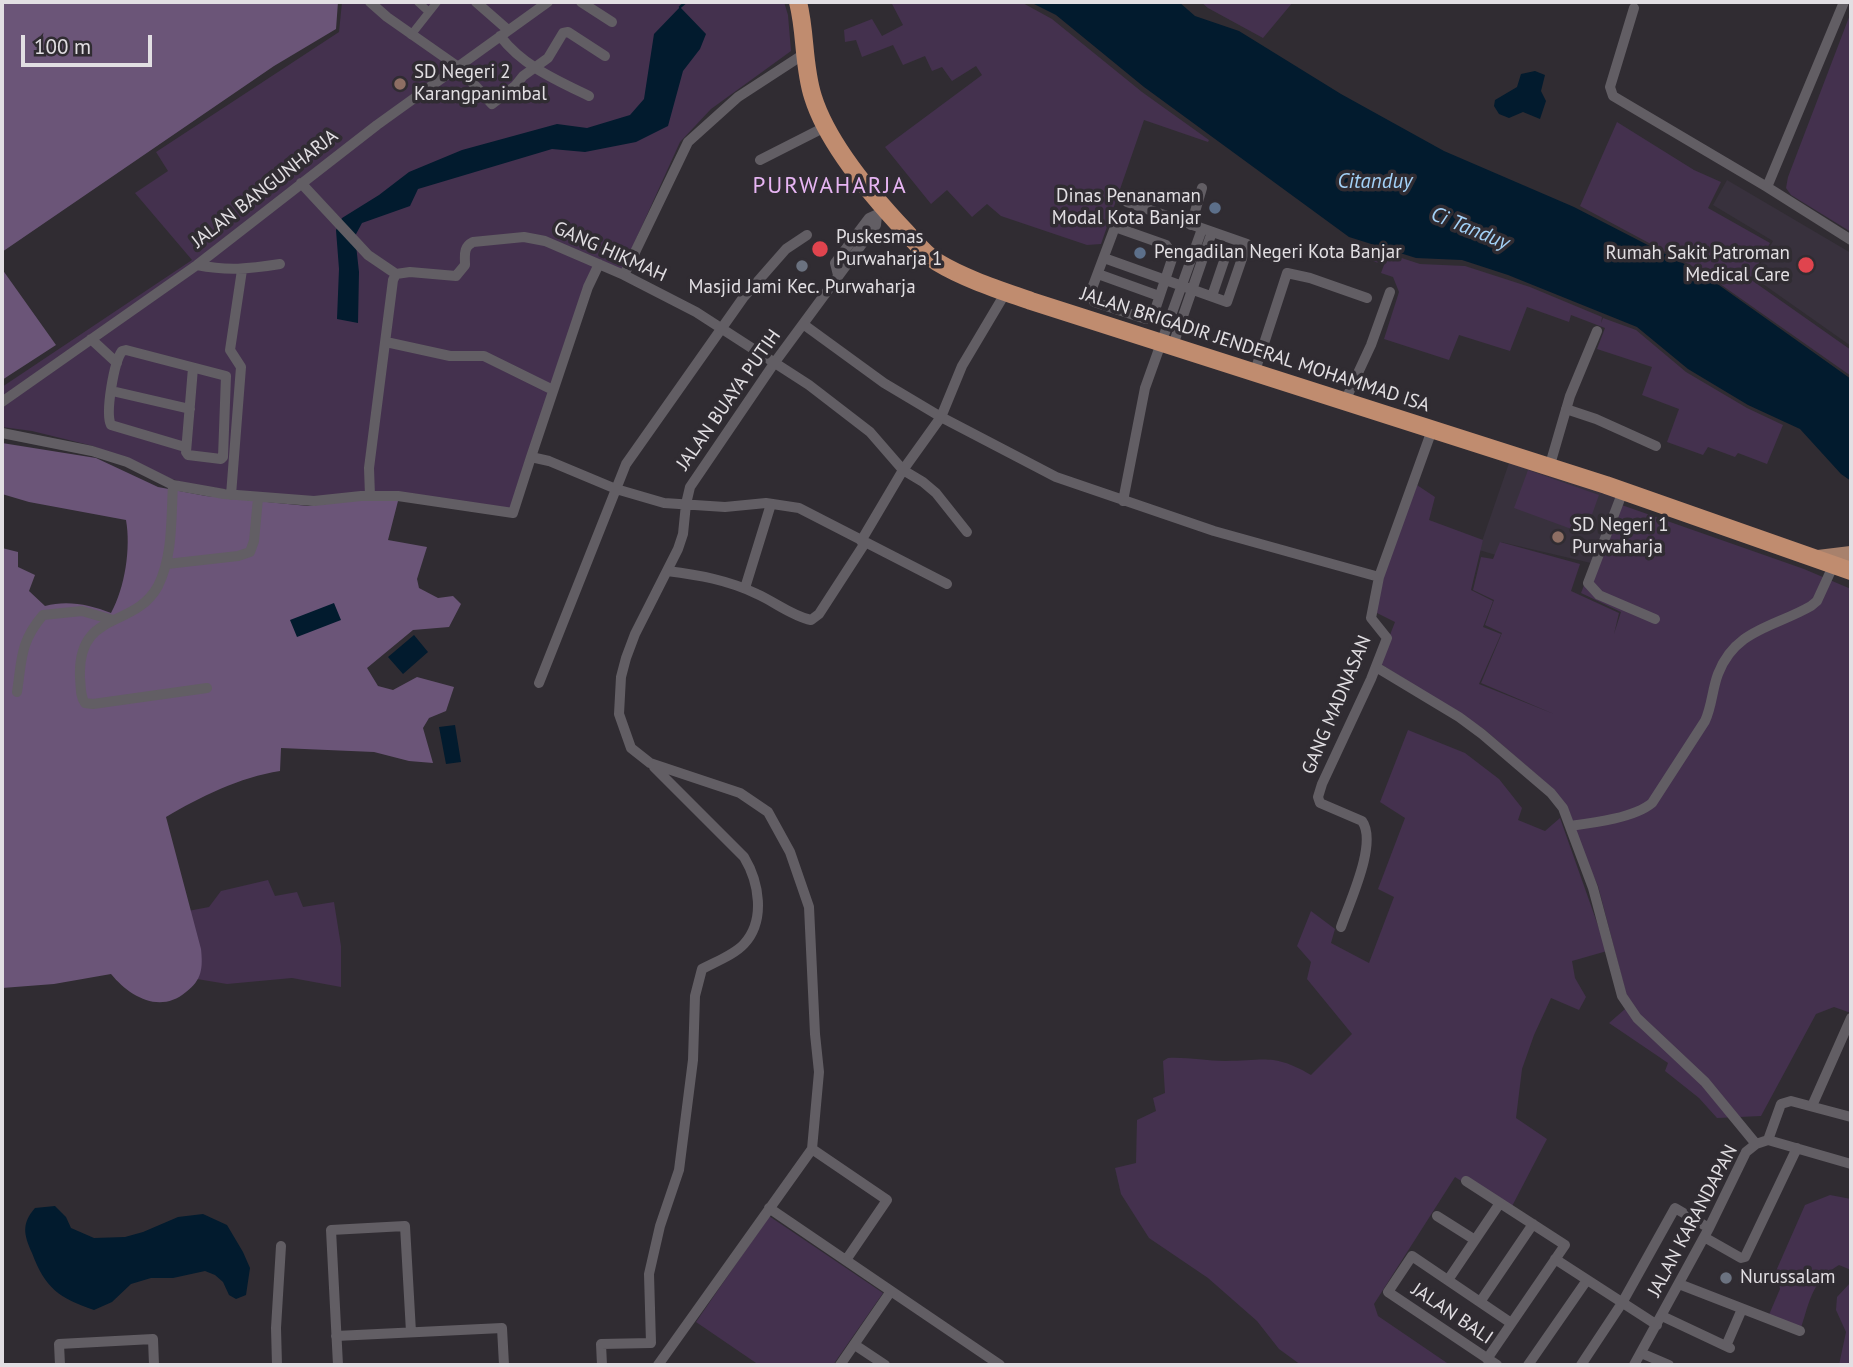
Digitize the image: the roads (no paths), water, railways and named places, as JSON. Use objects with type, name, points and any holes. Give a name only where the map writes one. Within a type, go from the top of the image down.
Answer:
[{"type":"highway","name":"JALAN BRIGADIR JENDERAL MOHAMMAD ISA","points":[[797,2],[814,101],[827,126],[881,212],[936,261],[1006,292],[1623,491],[1851,571]]},
{"type":"main road","points":[[1826,561],[1851,554]]},
{"type":"street","points":[[369,2],[457,66],[480,94],[493,104],[548,58],[565,32],[605,56]]},
{"type":"street","points":[[418,2],[429,12]]},
{"type":"street","points":[[411,34],[437,2]]},
{"type":"street","points":[[477,2],[504,33],[512,50],[533,68],[589,96]]},
{"type":"street","name":"JALAN BANGUNHARJA","points":[[2,402],[197,265],[457,66],[548,2]]},
{"type":"street","points":[[582,2],[612,22]]},
{"type":"street","points":[[1767,187],[1844,2]]},
{"type":"street","points":[[1634,8],[1610,87],[1613,96],[1851,240]]},
{"type":"street","points":[[624,275],[688,142],[738,97],[804,54]]},
{"type":"street","points":[[760,160],[827,126]]},
{"type":"street","points":[[301,183],[368,255],[396,274],[393,280],[369,468],[370,496]]},
{"type":"street","points":[[1123,501],[1145,388],[1168,343],[1187,288],[1202,228],[1202,188]]},
{"type":"street","points":[[1104,258],[1227,302],[1247,244],[1128,202]]},
{"type":"street","name":"JALAN BUAYA PUTIH","points":[[602,1365],[601,1344],[651,1343],[649,1274],[660,1226],[679,1170],[693,1060],[695,996],[702,969],[743,945],[757,925],[759,906],[750,868],[744,857],[650,763],[631,748],[623,730],[619,706],[623,671],[635,634],[683,534],[690,488],[775,362],[876,225],[881,212]]},
{"type":"street","points":[[1115,227],[1166,245],[1173,256],[1154,313],[1146,319],[1094,302],[1091,291],[1098,274],[1115,227]]},
{"type":"street","points":[[539,683],[626,464],[676,396],[721,327],[767,269],[786,249],[807,235]]},
{"type":"street","name":"GANG HIKMAH","points":[[396,274],[410,272],[456,276],[465,265],[464,252],[467,245],[473,242],[524,237],[563,247],[696,312],[809,385],[870,432],[903,470],[936,494],[967,532]]},
{"type":"street","points":[[1212,296],[1226,255]]},
{"type":"street","points":[[197,265],[242,270],[280,264]]},
{"type":"street","points":[[2,433],[92,451],[127,462],[173,485],[231,495],[314,501],[398,496],[513,513],[588,287],[599,264]]},
{"type":"street","points":[[231,495],[241,367],[230,350],[242,270]]},
{"type":"street","points":[[1255,371],[1287,273],[1367,298]]},
{"type":"street","points":[[1098,274],[1159,296]]},
{"type":"street","points":[[667,571],[717,579],[811,620],[819,614],[903,470],[941,417],[962,366],[1006,292]]},
{"type":"street","points":[[1345,401],[1371,345],[1390,292]]},
{"type":"street","points":[[803,324],[884,383],[1040,470],[1214,531],[1379,577]]},
{"type":"street","points":[[1549,468],[1566,409],[1597,331]]},
{"type":"street","points":[[91,339],[117,362]]},
{"type":"street","points":[[386,342],[450,356],[484,356],[554,390]]},
{"type":"street","points":[[185,447],[111,425],[108,421],[117,362],[120,353],[126,350],[220,374],[227,379],[223,457],[218,460],[188,455],[185,447],[193,368]]},
{"type":"street","points":[[112,391],[190,409]]},
{"type":"street","points":[[1566,409],[1596,419],[1656,446]]},
{"type":"street","name":"GANG MADNASAN","points":[[1341,927],[1360,872],[1367,843],[1366,827],[1356,818],[1320,803],[1318,797],[1387,639],[1371,618],[1379,577],[1432,430]]},
{"type":"street","points":[[531,457],[549,461],[616,489],[657,502],[726,507],[771,503],[809,511],[863,542],[947,584]]},
{"type":"street","points":[[173,485],[167,564],[155,592],[143,605],[99,628],[85,643],[80,664],[81,698],[85,703],[93,704],[207,688]]},
{"type":"street","points":[[1623,491],[1588,583],[1599,595],[1655,620]]},
{"type":"street","points":[[167,564],[218,559],[250,552],[254,541],[258,498]]},
{"type":"street","points":[[745,589],[771,503]]},
{"type":"street","points":[[1570,826],[1629,814],[1646,809],[1652,803],[1705,722],[1717,677],[1730,653],[1757,630],[1817,601],[1826,561]]},
{"type":"street","points":[[17,692],[24,644],[31,629],[43,615],[82,611],[113,620]]},
{"type":"street","points":[[1376,667],[1482,734],[1551,793],[1563,808],[1593,888],[1622,996],[1637,1018],[1705,1082],[1756,1144]]},
{"type":"street","points":[[650,763],[740,793],[768,812],[790,852],[809,907],[819,1072],[812,1149],[658,1365]]},
{"type":"street","points":[[1812,1107],[1851,1018]]},
{"type":"street","points":[[1768,1140],[1782,1104],[1791,1101],[1851,1117]]},
{"type":"street","name":"JALAN KARANDAPAN","points":[[1634,1365],[1660,1321],[1746,1152],[1756,1144],[1768,1140],[1851,1164]]},
{"type":"street","points":[[812,1149],[887,1200],[846,1260]]},
{"type":"street","points":[[1581,1365],[1622,1303],[1675,1208],[1741,1258],[1748,1254],[1797,1149]]},
{"type":"street","points":[[1466,1181],[1564,1245],[1511,1323],[1492,1362]]},
{"type":"street","points":[[1500,1203],[1448,1280],[1511,1323]]},
{"type":"street","points":[[769,1208],[1000,1365]]},
{"type":"street","points":[[1437,1216],[1475,1240]]},
{"type":"street","points":[[1480,1302],[1533,1224]]},
{"type":"street","points":[[338,1365],[331,1230],[405,1226],[411,1332]]},
{"type":"street","points":[[277,1365],[276,1328],[281,1246]]},
{"type":"street","name":"JALAN BALI","points":[[1448,1280],[1412,1256],[1388,1292],[1492,1362]]},
{"type":"street","points":[[1555,1259],[1622,1303],[1728,1347],[1742,1309]]},
{"type":"street","points":[[1528,1365],[1587,1280]]},
{"type":"street","points":[[1679,1284],[1800,1331]]},
{"type":"street","points":[[841,1365],[891,1291]]},
{"type":"street","points":[[337,1336],[502,1328],[504,1365]]},
{"type":"street","points":[[60,1365],[59,1344],[153,1339],[154,1365]]},
{"type":"street","points":[[855,1345],[878,1363]]},
{"type":"street","points":[[1641,1353],[1669,1365]]},
{"type":"street","points":[[978,1365],[985,1355]]},
{"type":"water","name":"Citanduy","points":[[1030,2],[1179,2],[1195,16],[1239,31],[1341,94],[1444,151],[1574,207],[1702,273],[1851,379],[1851,481],[1841,474],[1800,429],[1748,405],[1688,369],[1637,327],[1508,275],[1462,260],[1416,258],[1349,237],[1144,87],[1056,15]]},
{"type":"water","points":[[680,7],[706,34],[700,49],[683,71],[668,126],[636,142],[585,152],[552,149],[418,189],[410,206],[362,223],[355,236],[359,272],[358,323],[337,319],[339,269],[336,230],[342,218],[409,172],[462,150],[557,124],[587,128],[630,115],[644,99],[654,34]]},
{"type":"water","points":[[1535,71],[1545,75],[1541,91],[1546,101],[1540,119],[1523,112],[1509,118],[1499,114],[1494,106],[1495,100],[1517,87],[1521,74]]},
{"type":"water","points":[[334,603],[341,620],[297,637],[290,620]]},
{"type":"water","points":[[414,635],[428,652],[403,674],[388,657]]},
{"type":"water","points":[[455,725],[461,762],[446,764],[439,727]]},
{"type":"water","points":[[55,1206],[66,1217],[71,1228],[94,1238],[125,1237],[178,1217],[203,1214],[227,1225],[250,1268],[246,1295],[236,1299],[229,1295],[223,1282],[205,1271],[173,1278],[151,1278],[131,1284],[112,1302],[94,1310],[71,1301],[55,1290],[42,1275],[26,1235],[28,1219],[35,1208]]},
{"type":"waterway","points":[[680,7],[686,2]]},
{"type":"place","name":"SD Negeri 2 Karangpanimbal","points":[[400,84]]},
{"type":"place","name":"Dinas Penanaman Modal Kota Banjar","points":[[1215,208]]},
{"type":"place","name":"Puskesmas Purwaharja 1","points":[[820,249]]},
{"type":"place","name":"Pengadilan Negeri Kota Banjar","points":[[1140,253]]},
{"type":"place","name":"Rumah Sakit Patroman Medical Care","points":[[1806,265]]},
{"type":"place","name":"Masjid Jami Kec. Purwaharja","points":[[802,266]]},
{"type":"place","name":"SD Negeri 1 Purwaharja","points":[[1558,537]]},
{"type":"place","name":"Nurussalam","points":[[1726,1278]]},
{"type":"district","name":"PURWAHARJA","points":[[830,186]]},
{"type":"water label","name":"Ci Tanduy","points":[[1470,229]]}]
